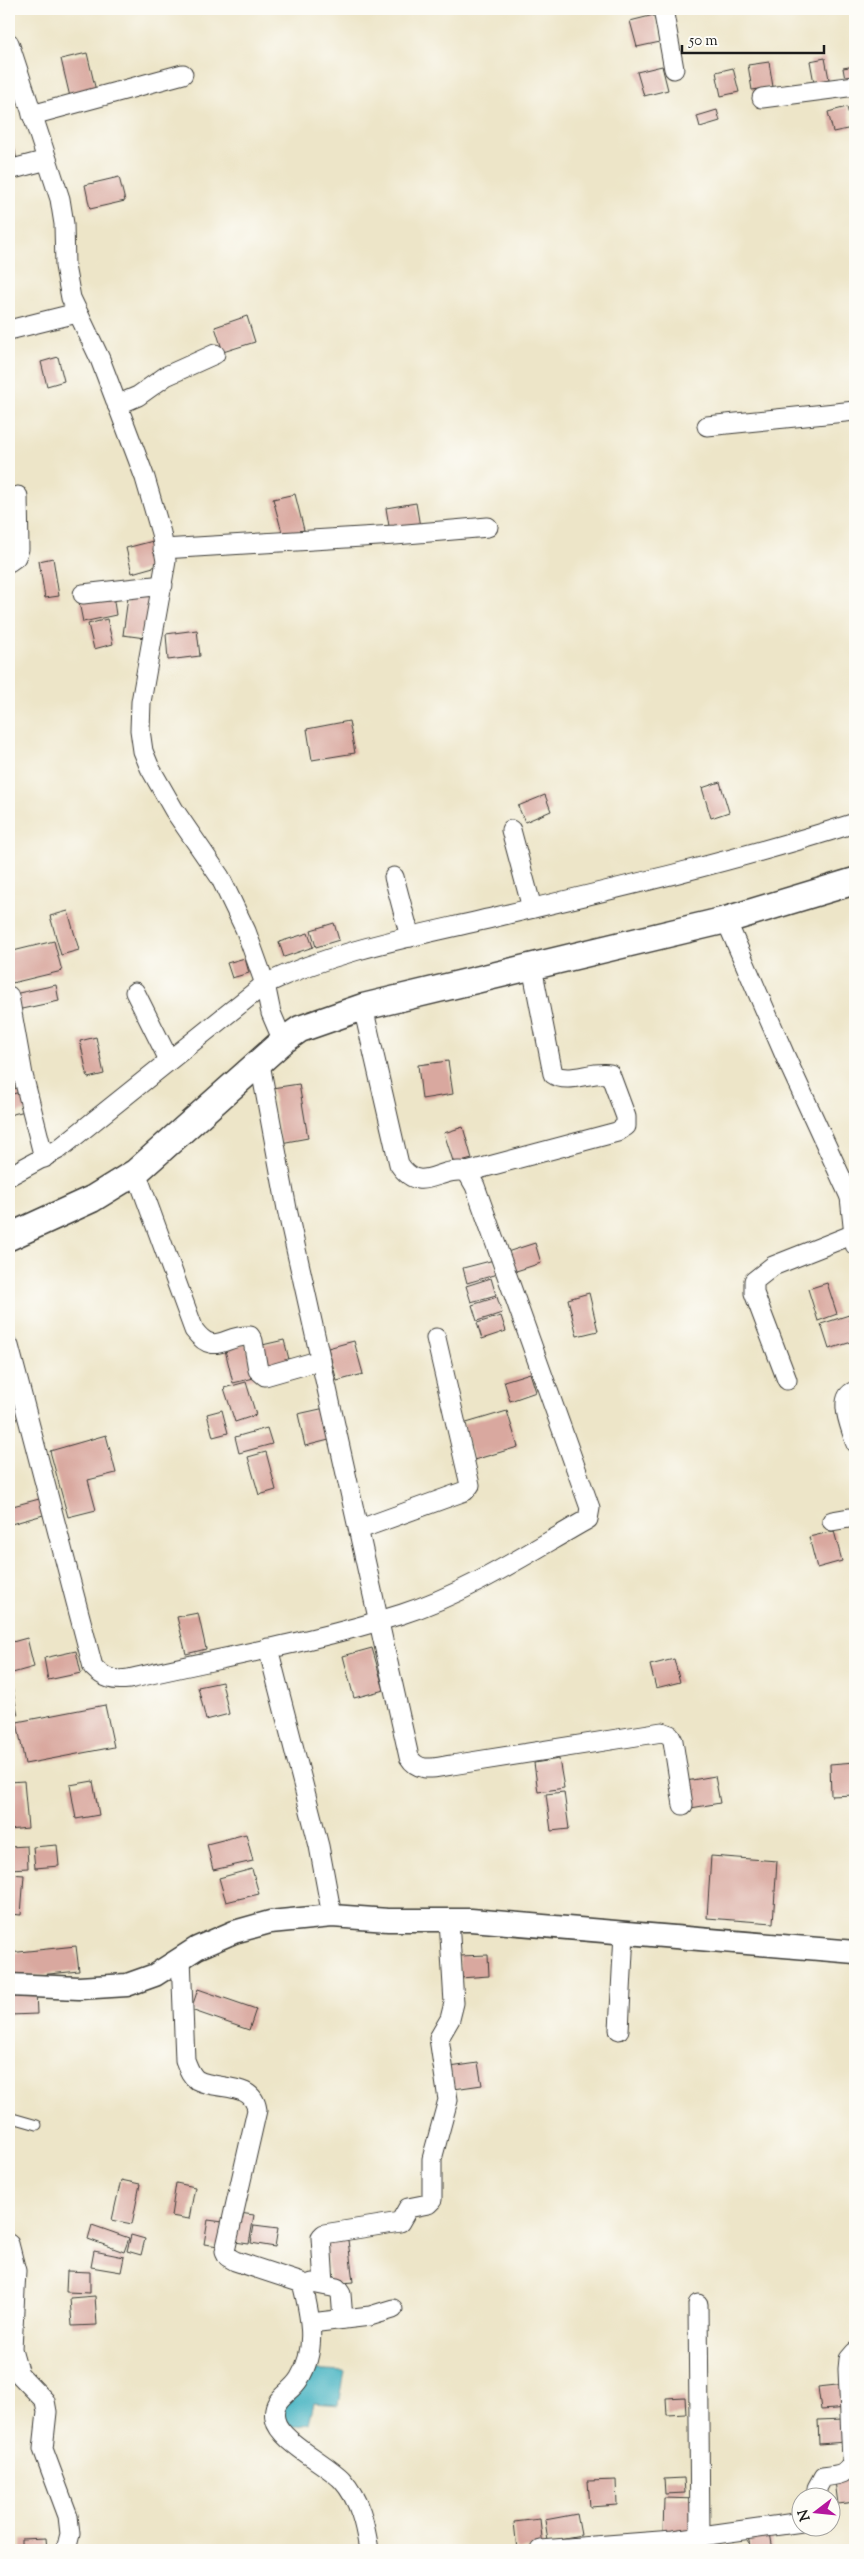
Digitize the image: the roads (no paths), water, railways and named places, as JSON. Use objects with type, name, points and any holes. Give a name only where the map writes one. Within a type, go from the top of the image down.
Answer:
[{"type":"main road","points":[[9,1237],[92,1199],[136,1172],[260,1064],[282,1041],[300,1030],[363,1007],[726,920],[855,881]]},
{"type":"street","points":[[663,9],[674,69]]},
{"type":"street","points":[[9,43],[60,199],[64,224],[65,266],[71,298],[100,359],[145,478],[164,549],[166,561],[163,585],[141,702],[140,730],[143,751],[150,768],[174,810],[220,877],[246,931],[271,1014],[282,1041]]},
{"type":"street","points":[[32,115],[183,74]]},
{"type":"street","points":[[762,98],[855,86]]},
{"type":"street","points":[[9,170],[47,160]]},
{"type":"street","points":[[9,330],[77,313]]},
{"type":"street","points":[[117,405],[138,396],[166,376],[215,354]]},
{"type":"street","points":[[707,426],[855,411]]},
{"type":"street","points":[[9,562],[16,557],[19,549],[18,496]]},
{"type":"street","points":[[164,549],[395,535],[488,527]]},
{"type":"street","points":[[83,594],[163,585]]},
{"type":"street","points":[[9,1176],[44,1158],[169,1060],[265,989],[299,968],[410,937],[794,842],[855,823]]},
{"type":"street","points":[[511,830],[532,908]]},
{"type":"street","points":[[394,877],[410,937]]},
{"type":"street","points":[[726,920],[786,1058],[853,1198],[854,1240],[773,1266],[754,1281],[754,1293],[787,1380]]},
{"type":"street","points":[[363,1007],[398,1164],[412,1178],[421,1180],[460,1170],[467,1172],[617,1132],[626,1126],[626,1117],[610,1074],[602,1072],[558,1078],[553,1074],[532,966]]},
{"type":"street","points":[[135,992],[169,1060]]},
{"type":"street","points":[[9,996],[23,1075],[44,1158]]},
{"type":"street","points":[[260,1064],[287,1209],[360,1529],[378,1621],[410,1757],[414,1765],[421,1768],[452,1766],[662,1732],[670,1735],[673,1741],[683,1805]]},
{"type":"street","points":[[136,1172],[194,1330],[201,1339],[210,1344],[215,1344],[250,1336],[253,1340],[258,1370],[265,1376],[321,1360]]},
{"type":"street","points":[[9,1346],[93,1667],[103,1677],[115,1681],[129,1679],[268,1648],[378,1621],[429,1604],[502,1569],[590,1515],[590,1508],[479,1195],[467,1172]]},
{"type":"street","points":[[360,1529],[464,1491],[470,1485],[436,1338]]},
{"type":"street","points":[[855,1391],[851,1392],[846,1399],[846,1409],[855,1442]]},
{"type":"street","points":[[832,1521],[855,1517]]},
{"type":"street","points":[[268,1648],[319,1846],[332,1916]]},
{"type":"street","points":[[9,1985],[79,1988],[127,1985],[154,1975],[197,1948],[234,1932],[270,1922],[332,1916],[388,1920],[449,1920],[855,1952]]},
{"type":"street","points":[[324,2284],[321,2237],[324,2234],[400,2222],[408,2208],[428,2204],[432,2200],[432,2159],[448,2100],[439,2038],[450,2019],[454,2003],[449,1920]]},
{"type":"street","points":[[619,2030],[624,1933]]},
{"type":"street","points":[[181,1958],[185,2060],[189,2070],[198,2080],[249,2094],[256,2102],[257,2110],[225,2251],[228,2257],[235,2262],[302,2283],[324,2284],[339,2290],[343,2319]]},
{"type":"street","points":[[9,2244],[16,2272],[12,2349],[19,2374],[45,2401],[47,2412],[42,2450],[68,2516],[70,2534],[66,2550]]},
{"type":"street","points":[[302,2283],[311,2323],[309,2353],[300,2379],[278,2400],[275,2419],[282,2432],[341,2479],[352,2492],[364,2523],[369,2550]]},
{"type":"street","points":[[698,2304],[700,2536]]},
{"type":"street","points":[[311,2323],[370,2316],[394,2309]]},
{"type":"street","points":[[818,2486],[823,2477],[844,2474],[850,2468],[852,2461],[848,2369],[849,2360],[855,2352]]},
{"type":"street","points":[[541,2550],[700,2536],[792,2523]]},
{"type":"lane","points":[[9,2117],[37,2125]]},
{"type":"water","points":[[307,2369],[345,2371],[339,2405],[314,2403],[309,2424],[284,2428],[279,2405],[305,2388]]}]
